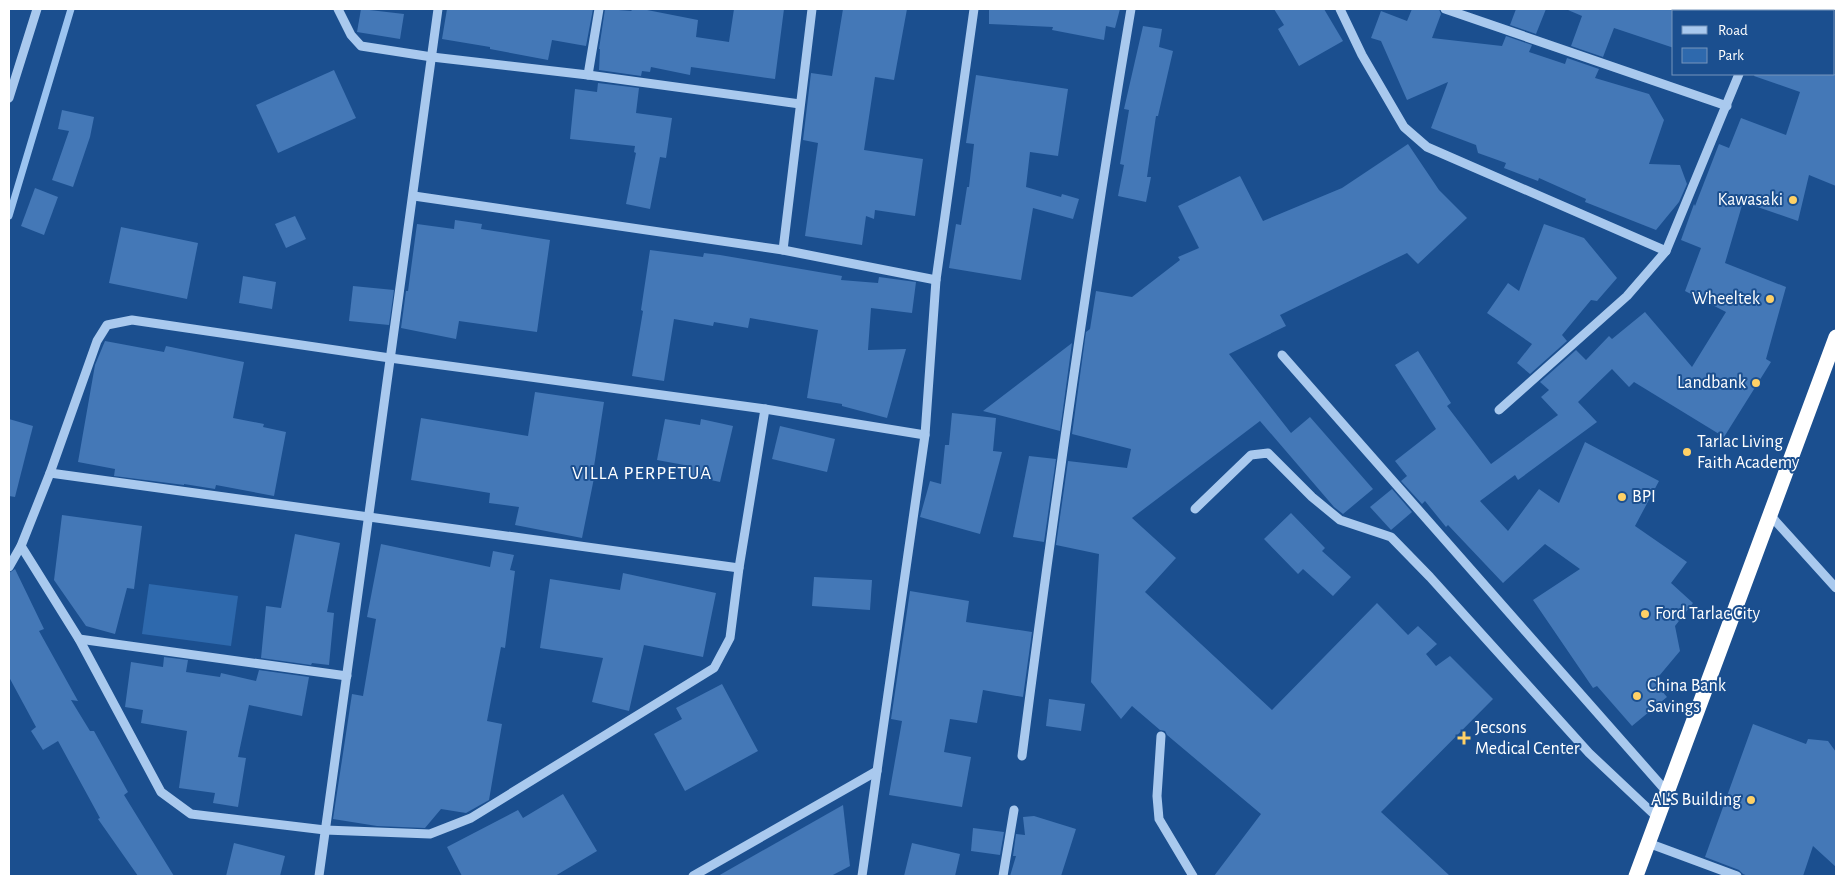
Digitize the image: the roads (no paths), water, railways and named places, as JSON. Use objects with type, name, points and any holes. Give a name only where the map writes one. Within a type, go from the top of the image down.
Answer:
[{"type":"highway","points":[[1636,876],[1835,342]]},
{"type":"street","points":[[9,98],[37,9]]},
{"type":"street","points":[[338,9],[351,35],[362,46],[432,57],[588,75],[800,104]]},
{"type":"street","points":[[319,876],[367,517],[414,196],[438,9]]},
{"type":"street","points":[[588,75],[600,9]]},
{"type":"street","points":[[783,250],[812,9]]},
{"type":"street","points":[[862,876],[925,434],[936,280],[974,9]]},
{"type":"street","points":[[1022,756],[1076,351],[1110,129],[1131,9]]},
{"type":"street","points":[[1340,9],[1362,55],[1404,127],[1427,147],[1666,251]]},
{"type":"street","points":[[1445,9],[1727,106]]},
{"type":"street","points":[[1499,410],[1627,296],[1666,251],[1739,75]]},
{"type":"street","points":[[414,196],[783,250],[936,280]]},
{"type":"street","points":[[9,567],[21,546],[50,473],[97,341],[107,325],[132,320],[390,358],[765,409],[925,434]]},
{"type":"street","points":[[1282,355],[1667,792]]},
{"type":"street","points":[[21,546],[79,639],[161,792],[191,814],[325,830],[430,834],[471,818],[714,668],[730,638],[739,568],[765,409]]},
{"type":"street","points":[[1195,510],[1251,455],[1268,453],[1312,497],[1340,520],[1391,537],[1589,754],[1658,818]]},
{"type":"street","points":[[50,473],[739,568]]},
{"type":"street","points":[[1770,514],[1836,588]]},
{"type":"street","points":[[79,639],[347,676]]},
{"type":"street","points":[[1161,736],[1157,796],[1159,819],[1193,876]]},
{"type":"street","points":[[693,876],[876,771]]},
{"type":"street","points":[[1003,876],[1014,810]]},
{"type":"street","points":[[1648,843],[1737,876]]},
{"type":"waterway","points":[[9,216],[71,9]]},
{"type":"place","name":"Kawasaki","points":[[1793,200]]},
{"type":"place","name":"Wheeltek","points":[[1770,299]]},
{"type":"place","name":"Landbank","points":[[1756,383]]},
{"type":"place","name":"Tarlac Living Faith Academy","points":[[1687,452]]},
{"type":"place","name":"BPI","points":[[1622,497]]},
{"type":"place","name":"Ford Tarlac City","points":[[1645,614]]},
{"type":"place","name":"China Bank Savings","points":[[1637,696]]},
{"type":"place","name":"Jecsons Medical Center","points":[[1464,738]]},
{"type":"place","name":"AL'S Building","points":[[1751,800]]},
{"type":"district","name":"VILLA PERPETUA","points":[[642,473]]}]
